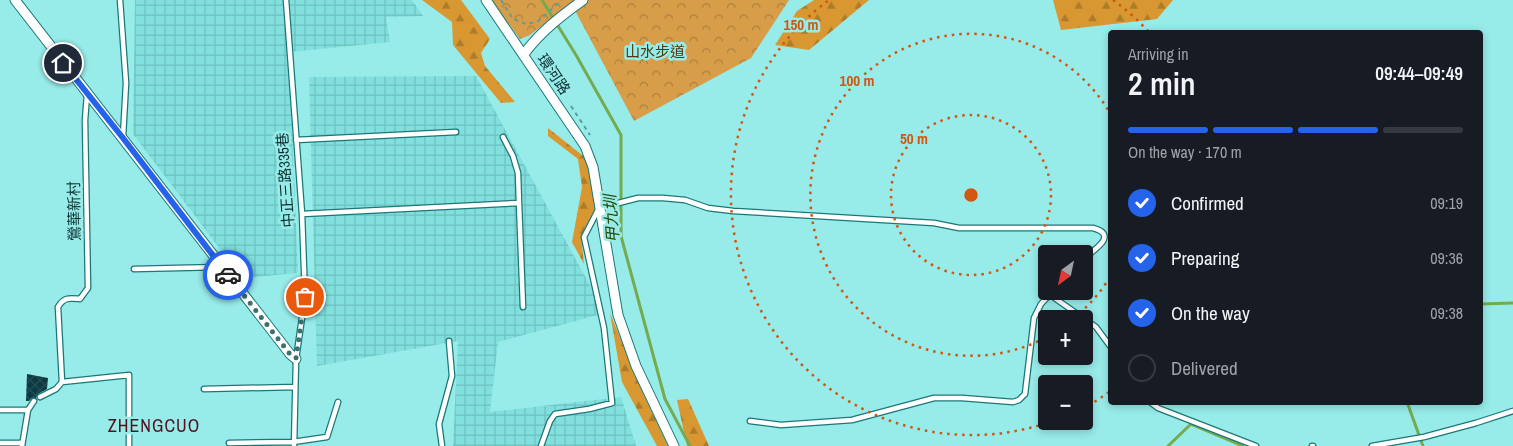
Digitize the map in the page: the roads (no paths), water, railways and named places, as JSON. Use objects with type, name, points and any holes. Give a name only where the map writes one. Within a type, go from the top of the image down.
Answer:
[{"type":"street","points":[[15,0],[290,354],[296,358]]},
{"type":"street","name":"環河路","points":[[486,0],[585,146],[593,167],[618,315],[636,366],[674,446]]},
{"type":"street","points":[[524,54],[534,41],[563,14],[583,0]]},
{"type":"lane","points":[[120,0],[126,83],[123,138]]},
{"type":"lane","name":"中正三路335巷","points":[[286,0],[302,214],[305,297],[296,358],[294,444]]},
{"type":"lane","name":"鶯華新村","points":[[62,382],[58,307],[66,297],[80,298],[88,288],[85,120],[87,94]]},
{"type":"lane","points":[[296,140],[456,132]]},
{"type":"lane","points":[[503,137],[513,156],[518,174],[523,307]]},
{"type":"lane","points":[[541,446],[550,421],[555,414],[589,409],[612,403],[604,328],[584,237],[599,208],[638,198],[663,198],[685,200],[708,208],[733,211],[934,223],[959,228],[1093,228],[1100,230],[1104,237],[1103,241],[1093,250]]},
{"type":"lane","points":[[302,214],[519,203]]},
{"type":"lane","points":[[134,269],[222,267]]},
{"type":"lane","points":[[750,421],[781,425],[852,420],[934,398],[1013,402],[1020,400],[1025,394],[1034,318],[1045,300]]},
{"type":"lane","points":[[1057,300],[1096,327],[1108,343]]},
{"type":"lane","points":[[442,446],[439,424],[452,376],[449,341]]},
{"type":"lane","points":[[40,397],[56,389],[62,382],[128,375],[129,446]]},
{"type":"lane","points":[[204,389],[295,387]]},
{"type":"lane","points":[[0,443],[22,445],[28,410],[34,401]]},
{"type":"lane","points":[[229,443],[294,444],[327,437],[338,402]]},
{"type":"lane","points":[[1154,405],[1256,446]]},
{"type":"lane","points":[[0,410],[28,410]]},
{"type":"lane","points":[[1372,446],[1415,439],[1476,424],[1513,410]]},
{"type":"waterway","name":"甲九圳","points":[[542,0],[576,55],[621,135],[621,236],[665,399],[690,446]]},
{"type":"waterway","points":[[1483,304],[1513,303]]},
{"type":"waterway","points":[[1408,405],[1423,446]]},
{"type":"waterway","points":[[1168,446],[1191,424],[1243,446]]},
{"type":"district","name":"ZHENGCUO","points":[[154,425]]},
{"type":"park label","name":"山水步道","points":[[655,51]]}]
